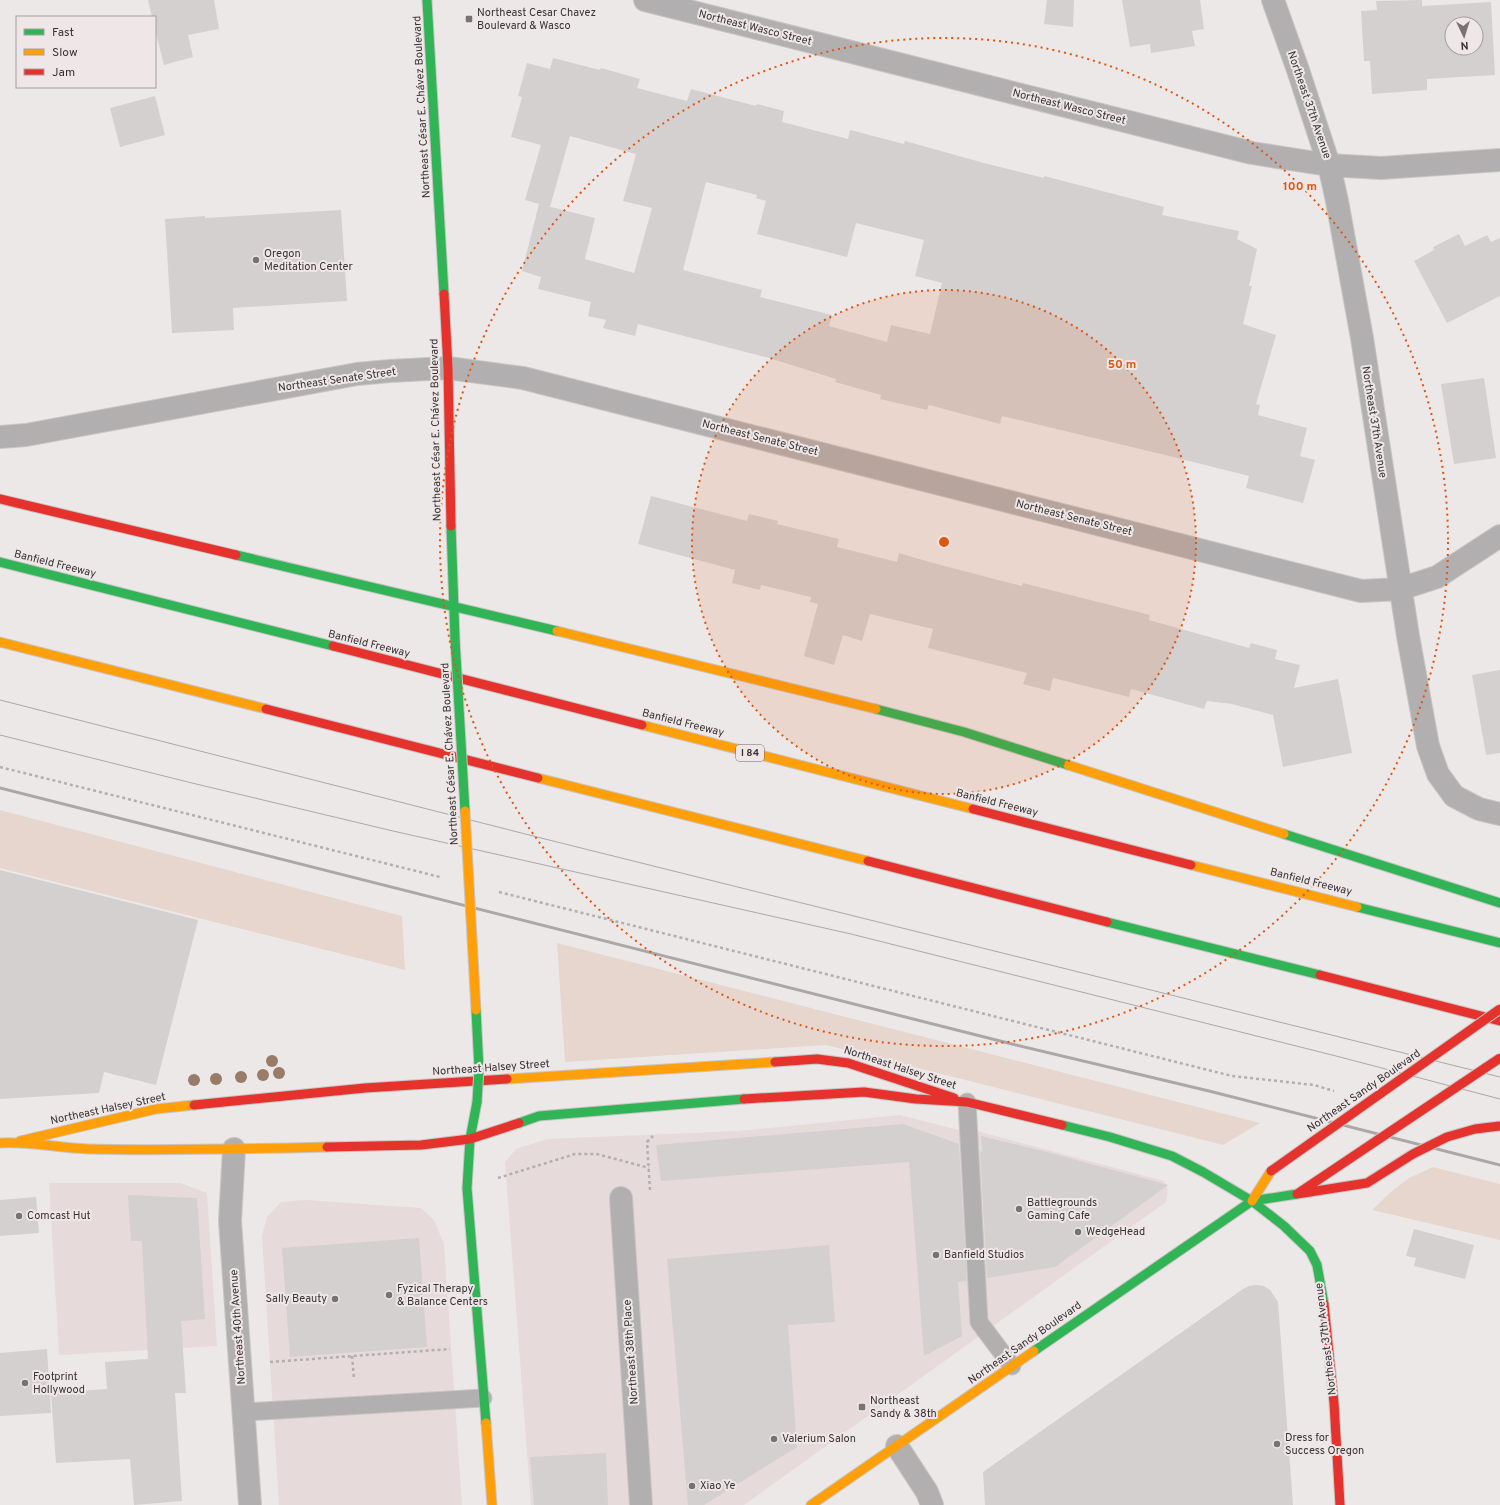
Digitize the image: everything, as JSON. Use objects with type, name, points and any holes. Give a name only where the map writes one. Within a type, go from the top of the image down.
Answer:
[{"type":"main road","name":"Northeast César E. Chávez Boulevard","points":[[427,0],[448,368],[451,542],[455,606],[455,639],[479,1069],[477,1102],[470,1139],[467,1188],[492,1505]]},
{"type":"main road","points":[[0,499],[455,606],[964,732],[1500,903]]},
{"type":"main road","name":"Banfield Freeway","points":[[0,562],[1500,943]]},
{"type":"main road","points":[[0,642],[1500,1021]]},
{"type":"main road","name":"Northeast Sandy Boulevard","points":[[811,1505],[1252,1201],[1271,1171],[1500,1009]]},
{"type":"main road","name":"Northeast Sandy Boulevard","points":[[1252,1201],[1297,1194],[1500,1058]]},
{"type":"main road","name":"Northeast Halsey Street","points":[[16,1142],[156,1109],[365,1088],[817,1059],[848,1063],[967,1102],[1110,1137],[1172,1156],[1203,1172],[1252,1201]]},
{"type":"main road","name":"Northeast Halsey Street","points":[[0,1143],[16,1142],[86,1148],[234,1149],[421,1145],[470,1139],[539,1116],[774,1096],[864,1092],[916,1099],[967,1102]]},
{"type":"main road","points":[[1297,1194],[1367,1182],[1413,1154],[1447,1137],[1500,1126]]},
{"type":"main road","name":"Northeast 37th Avenue","points":[[1252,1201],[1301,1242],[1310,1251],[1317,1265],[1326,1315],[1340,1505]]},
{"type":"street","name":"Northeast Wasco Street","points":[[645,0],[1252,153],[1329,165],[1381,168],[1500,160]]},
{"type":"street","name":"Northeast 37th Avenue","points":[[1273,0],[1329,165],[1337,201],[1362,338],[1400,589],[1428,746],[1438,774],[1454,796],[1478,809],[1500,814]]},
{"type":"street","name":"Northeast Senate Street","points":[[0,437],[26,434],[357,374],[448,368],[523,378],[1361,590],[1400,589],[1437,577],[1500,536]]},
{"type":"street","name":"Northeast 40th Avenue","points":[[234,1149],[230,1221],[250,1505]]},
{"type":"street","name":"Northeast 38th Place","points":[[620,1198],[641,1505]]},
{"type":"street","points":[[897,1446],[927,1492],[932,1505]]},
{"type":"lane","points":[[967,1102],[979,1322],[1012,1366]]},
{"type":"lane","points":[[244,1412],[483,1398]]},
{"type":"path","points":[[0,767],[442,878]]},
{"type":"path","points":[[496,891],[1232,1076],[1314,1085],[1336,1092]]},
{"type":"path","points":[[620,1198],[650,1191],[647,1142],[656,1132]]},
{"type":"path","points":[[498,1178],[575,1154],[597,1154],[649,1168]]},
{"type":"path","points":[[240,1364],[479,1347]]},
{"type":"shaded area","points":[[0,810],[402,916],[405,970],[0,868]]},
{"type":"shaded area","points":[[557,943],[1260,1123],[1223,1145],[826,1045],[565,1062]]},
{"type":"shaded area","points":[[900,1115],[963,1131],[977,1131],[1164,1181],[1168,1190],[1166,1202],[744,1505],[531,1505],[505,1162],[516,1149],[547,1139],[738,1131]]},
{"type":"shaded area","points":[[1433,1167],[1500,1184],[1500,1240],[1372,1210],[1392,1191],[1409,1178]]},
{"type":"shaded area","points":[[49,1183],[181,1183],[207,1193],[217,1346],[59,1355]]},
{"type":"shaded area","points":[[306,1200],[421,1208],[434,1220],[444,1244],[462,1505],[279,1505],[262,1236],[267,1217],[281,1202]]},
{"type":"building","points":[[148,0],[214,0],[219,29],[188,35],[193,57],[164,65],[156,33],[156,16],[152,16]]},
{"type":"building","points":[[1047,0],[1074,0],[1073,27],[1044,24]]},
{"type":"building","points":[[1122,0],[1200,0],[1204,29],[1192,31],[1195,46],[1151,53],[1150,44],[1130,47]]},
{"type":"building","points":[[1422,0],[1422,6],[1491,2],[1495,75],[1427,79],[1427,90],[1372,94],[1370,61],[1364,61],[1361,11],[1377,10],[1376,1]]},
{"type":"building","points":[[553,58],[600,70],[601,68],[640,79],[637,88],[687,101],[691,89],[756,106],[757,104],[784,111],[782,122],[848,139],[850,130],[904,144],[905,141],[984,163],[1044,178],[1044,176],[1164,207],[1162,215],[1239,231],[1237,239],[1257,249],[1249,286],[1252,286],[1243,324],[1276,335],[1256,404],[1260,405],[1258,415],[1307,428],[1300,456],[1315,460],[1303,503],[1246,488],[1249,476],[1165,455],[1002,416],[1000,424],[929,405],[927,410],[880,399],[881,395],[835,382],[836,379],[769,358],[638,324],[635,336],[603,328],[606,320],[588,316],[591,302],[538,289],[541,277],[522,271],[539,204],[525,200],[541,145],[511,137],[522,97],[518,96],[527,63],[550,69]],"holes":[[[570,136],[636,154],[623,201],[652,208],[634,273],[585,259],[595,218],[550,207]],[[706,182],[757,195],[756,198],[766,201],[757,234],[847,257],[856,223],[924,240],[915,276],[942,283],[930,334],[891,325],[887,342],[829,326],[832,315],[760,297],[762,290],[683,270]]]},
{"type":"building","points":[[155,96],[165,135],[120,147],[110,108]]},
{"type":"building","name":"Oregon Meditation Center","points":[[341,210],[347,301],[233,308],[234,330],[172,333],[165,219]]},
{"type":"building","points":[[1459,234],[1465,246],[1487,235],[1491,242],[1500,238],[1500,296],[1447,323],[1414,261],[1434,250],[1433,247]]},
{"type":"building","points":[[1484,378],[1496,458],[1454,464],[1441,384]]},
{"type":"building","points":[[651,496],[747,521],[749,514],[778,521],[777,524],[839,539],[837,547],[897,562],[899,553],[1022,586],[1023,583],[1150,615],[1149,620],[1249,648],[1251,643],[1277,650],[1275,659],[1300,665],[1294,688],[1338,679],[1352,753],[1283,767],[1273,715],[1232,704],[1207,701],[1204,709],[1131,689],[1129,697],[1053,678],[1050,691],[1023,684],[1027,673],[928,648],[933,629],[870,614],[862,641],[843,635],[834,665],[804,656],[818,604],[810,602],[811,597],[761,585],[760,590],[732,583],[735,570],[638,544]]},
{"type":"building","points":[[1500,670],[1500,753],[1486,755],[1472,675]]},
{"type":"building","points":[[0,870],[198,920],[156,1085],[104,1072],[99,1093],[0,1099]]},
{"type":"building","name":"Banfield Studios","points":[[903,1124],[959,1144],[967,1281],[958,1282],[962,1336],[924,1356],[909,1162],[661,1181],[656,1145]]},
{"type":"building","points":[[981,1136],[1047,1152],[1168,1185],[1055,1267],[987,1278],[980,1151],[982,1152]]},
{"type":"building","points":[[128,1195],[197,1198],[205,1319],[181,1321],[186,1393],[175,1393],[182,1501],[134,1505],[130,1459],[56,1463],[51,1393],[107,1389],[105,1362],[148,1359],[142,1241],[131,1241]]},
{"type":"building","name":"Comcast Hut","points":[[36,1197],[39,1233],[0,1236],[0,1200]]},
{"type":"building","points":[[1414,1229],[1474,1245],[1465,1279],[1414,1266],[1416,1258],[1406,1256]]},
{"type":"building","points":[[419,1238],[427,1347],[290,1357],[282,1248]]},
{"type":"building","points":[[829,1245],[835,1322],[788,1325],[797,1447],[704,1505],[688,1505],[667,1259]]},
{"type":"building","points":[[1256,1285],[1264,1286],[1270,1290],[1278,1302],[1293,1505],[985,1505],[983,1472],[1243,1289]]},
{"type":"building","name":"Footprint Hollywood","points":[[47,1349],[51,1413],[0,1416],[0,1353]]},
{"type":"building","points":[[606,1453],[608,1505],[534,1505],[530,1457]]},
{"type":"tram line","points":[[0,700],[541,838],[1500,1077]]},
{"type":"tram line","points":[[0,735],[393,831],[851,934],[1336,1056],[1500,1099]]},
{"type":"railway","points":[[0,788],[1012,1044],[1209,1091],[1500,1165]]},
{"type":"traffic: fast","points":[[427,0],[444,294]]},
{"type":"traffic: fast","points":[[451,526],[455,639]]},
{"type":"traffic: fast","points":[[236,555],[557,631]]},
{"type":"traffic: fast","points":[[0,562],[333,646]]},
{"type":"traffic: fast","points":[[455,639],[465,811]]},
{"type":"traffic: fast","points":[[876,709],[964,732],[1068,765]]},
{"type":"traffic: fast","points":[[1284,834],[1500,903]]},
{"type":"traffic: fast","points":[[1357,907],[1500,943]]},
{"type":"traffic: fast","points":[[1107,922],[1320,975]]},
{"type":"traffic: fast","points":[[476,1010],[479,1069],[477,1102]]},
{"type":"traffic: fast","points":[[519,1123],[539,1116],[744,1099]]},
{"type":"traffic: fast","points":[[477,1102],[470,1139],[467,1188],[486,1423]]},
{"type":"traffic: fast","points":[[1062,1125],[1110,1137],[1172,1156],[1203,1172],[1252,1201],[1284,1226],[1310,1251],[1317,1265],[1324,1304]]},
{"type":"traffic: fast","points":[[1034,1351],[1252,1201],[1297,1194]]},
{"type":"traffic: slow","points":[[557,631],[876,709]]},
{"type":"traffic: slow","points":[[0,642],[266,709]]},
{"type":"traffic: slow","points":[[642,725],[973,809]]},
{"type":"traffic: slow","points":[[1068,765],[1284,834]]},
{"type":"traffic: slow","points":[[538,778],[868,861]]},
{"type":"traffic: slow","points":[[465,811],[476,1010]]},
{"type":"traffic: slow","points":[[1191,865],[1357,907]]},
{"type":"traffic: slow","points":[[507,1079],[775,1062]]},
{"type":"traffic: slow","points":[[20,1141],[156,1109],[194,1105]]},
{"type":"traffic: slow","points":[[0,1143],[22,1143],[118,1150],[207,1150],[327,1147]]},
{"type":"traffic: slow","points":[[1252,1201],[1271,1171]]},
{"type":"traffic: slow","points":[[811,1505],[1034,1351]]},
{"type":"traffic: slow","points":[[486,1423],[492,1505]]},
{"type":"traffic: jam","points":[[444,294],[448,368],[451,526]]},
{"type":"traffic: jam","points":[[0,499],[236,555]]},
{"type":"traffic: jam","points":[[333,646],[642,725]]},
{"type":"traffic: jam","points":[[266,709],[538,778]]},
{"type":"traffic: jam","points":[[973,809],[1191,865]]},
{"type":"traffic: jam","points":[[868,861],[1107,922]]},
{"type":"traffic: jam","points":[[1320,975],[1500,1021]]},
{"type":"traffic: jam","points":[[1271,1171],[1500,1009]]},
{"type":"traffic: jam","points":[[1297,1194],[1500,1058]]},
{"type":"traffic: jam","points":[[775,1062],[817,1059],[848,1063],[954,1098]]},
{"type":"traffic: jam","points":[[194,1105],[365,1088],[507,1079]]},
{"type":"traffic: jam","points":[[744,1099],[864,1092],[916,1099],[967,1102],[1062,1125]]},
{"type":"traffic: jam","points":[[327,1147],[421,1145],[470,1139],[519,1123]]},
{"type":"traffic: jam","points":[[1297,1194],[1367,1183],[1413,1154],[1447,1137],[1475,1129],[1500,1126]]},
{"type":"traffic: jam","points":[[1324,1304],[1334,1403],[1340,1505]]},
{"type":"place","name":"Northeast Cesar Chavez Boulevard & Wasco","points":[[469,19]]},
{"type":"place","name":"Oregon Meditation Center","points":[[256,260]]},
{"type":"place","name":"Battlegrounds Gaming Cafe","points":[[1019,1209]]},
{"type":"place","name":"Comcast Hut","points":[[19,1216]]},
{"type":"place","name":"WedgeHead","points":[[1078,1232]]},
{"type":"place","name":"Banfield Studios","points":[[936,1255]]},
{"type":"place","name":"Fyzical Therapy & Balance Centers","points":[[389,1295]]},
{"type":"place","name":"Sally Beauty","points":[[335,1299]]},
{"type":"place","name":"Footprint Hollywood","points":[[25,1383]]},
{"type":"place","name":"Northeast Sandy & 38th","points":[[862,1407]]},
{"type":"place","name":"Valerium Salon","points":[[774,1439]]},
{"type":"place","name":"Dress for Success Oregon","points":[[1277,1444]]},
{"type":"place","name":"Xiao Ye","points":[[692,1486]]}]
